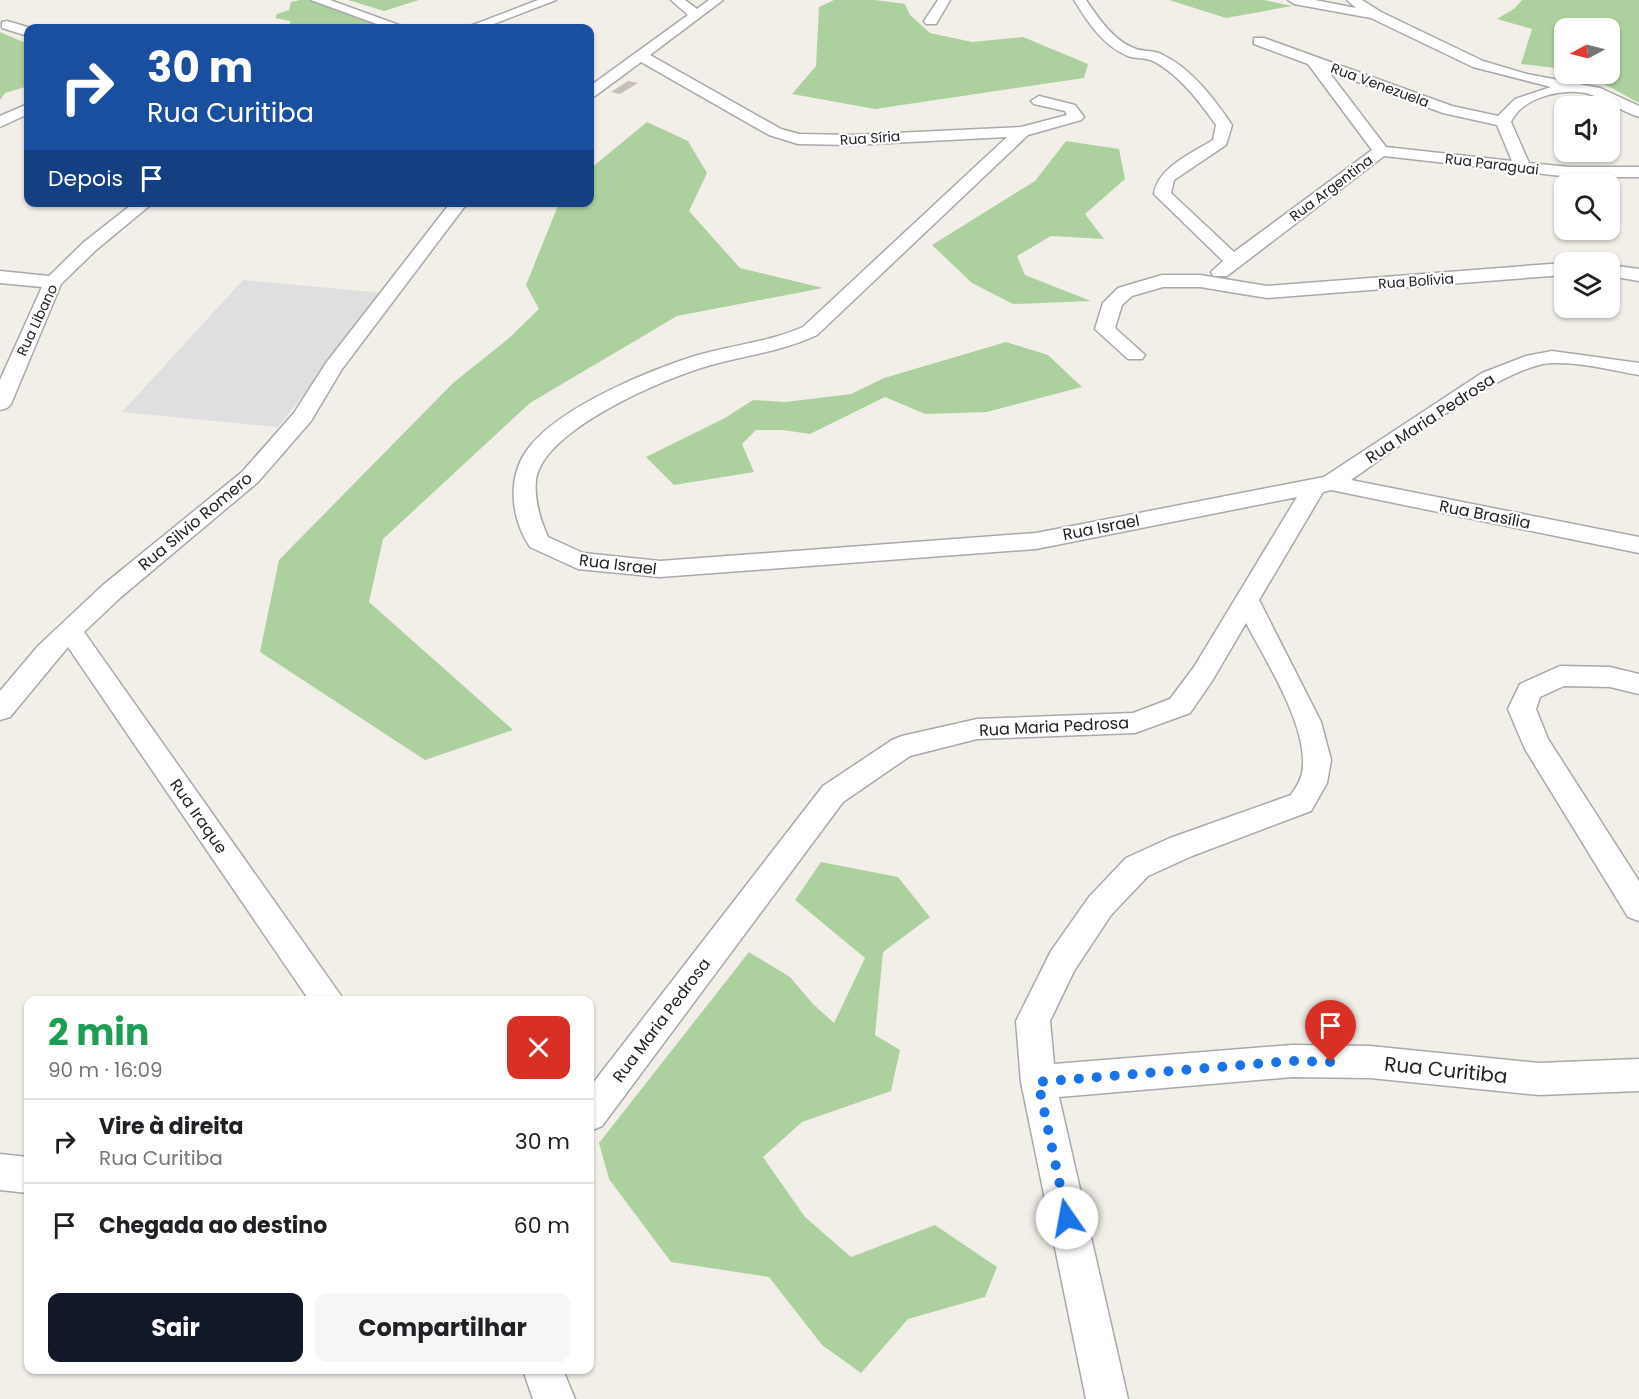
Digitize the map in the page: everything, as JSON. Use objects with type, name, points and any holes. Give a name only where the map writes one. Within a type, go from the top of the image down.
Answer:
[{"type":"street","points":[[317,0],[388,24]]},
{"type":"street","points":[[483,24],[550,0]]},
{"type":"street","points":[[677,0],[697,15]]},
{"type":"street","points":[[594,90],[717,0]]},
{"type":"street","points":[[931,21],[944,0]]},
{"type":"street","name":"Rua Argentina","points":[[1080,0],[1096,25],[1119,44],[1135,54],[1155,56],[1167,63],[1215,111],[1224,125],[1224,134],[1220,142],[1168,177],[1162,194],[1227,267],[1381,151],[1313,61]]},
{"type":"street","points":[[1294,0],[1376,15]]},
{"type":"street","points":[[1353,0],[1376,15],[1501,72],[1610,96],[1639,112]]},
{"type":"street","points":[[7,25],[24,31]]},
{"type":"street","name":"Rua Venezuela","points":[[1258,41],[1448,110],[1503,122]]},
{"type":"street","name":"Rua Síria","points":[[641,56],[775,132],[798,139],[852,141],[1022,132],[1076,117],[1070,108],[1039,101]]},
{"type":"street","points":[[1523,168],[1503,122],[1512,109],[1525,99],[1575,87]]},
{"type":"street","points":[[0,122],[24,111]]},
{"type":"street","name":"Rua Israel","points":[[1022,132],[810,331],[778,344],[704,360],[636,384],[564,427],[539,449],[525,478],[526,512],[538,542],[578,561],[660,569],[1036,541],[1322,485]]},
{"type":"street","name":"Rua Paraguai","points":[[1381,151],[1570,172],[1639,172]]},
{"type":"street","name":"Rua Libano","points":[[0,404],[53,282],[90,246],[140,207]]},
{"type":"street","name":"Rua Silvio Romero","points":[[0,710],[47,652],[112,591],[250,477],[303,416],[346,350],[456,207]]},
{"type":"street","name":"Rua Bolívia","points":[[1135,355],[1105,329],[1113,303],[1125,292],[1145,285],[1182,280],[1268,292],[1554,270]]},
{"type":"street","points":[[1620,272],[1639,275]]},
{"type":"street","points":[[0,278],[53,282]]},
{"type":"street","name":"Rua Maria Pedrosa","points":[[594,1109],[833,794],[902,747],[977,729],[1135,723],[1180,706],[1203,674],[1246,599],[1322,485],[1489,377],[1515,366],[1552,357],[1605,362],[1639,369]]},
{"type":"street","name":"Rua Brasília","points":[[1322,485],[1639,545]]},
{"type":"street","points":[[1107,1399],[1038,1082],[1033,1021],[1062,962],[1100,906],[1137,867],[1181,846],[1301,803],[1312,788],[1318,762],[1310,727],[1246,599]]},
{"type":"street","name":"Rua Iraque","points":[[70,631],[324,996]]},
{"type":"street","points":[[1639,684],[1610,677],[1560,676],[1529,691],[1522,709],[1535,742],[1639,908]]},
{"type":"street","name":"Rua Curitiba","points":[[1038,1082],[1292,1061],[1370,1062],[1539,1080],[1639,1076]]},
{"type":"street","points":[[0,1172],[24,1175]]},
{"type":"street","points":[[545,1374],[554,1399]]},
{"type":"shaded area","points":[[243,280],[384,293],[278,427],[122,412]]},
{"type":"green space","points":[[309,0],[376,24],[290,24],[290,21],[275,18],[277,14],[289,10],[291,2]]},
{"type":"green space","points":[[348,0],[419,0],[384,11]]},
{"type":"green space","points":[[834,0],[875,0],[905,4],[910,15],[930,33],[972,42],[1023,37],[1088,64],[1084,78],[875,109],[792,94],[816,66],[819,7]]},
{"type":"green space","points":[[1169,0],[1264,0],[1292,6],[1226,18]]},
{"type":"green space","points":[[1522,0],[1639,0],[1639,103],[1604,84],[1620,84],[1620,18],[1554,18],[1554,68],[1521,64],[1532,29],[1497,19],[1515,8]]},
{"type":"green space","points":[[0,32],[24,42],[24,87],[5,93],[0,100]]},
{"type":"green space","points":[[647,122],[688,141],[707,173],[689,211],[740,268],[823,288],[677,316],[530,403],[383,539],[369,602],[513,730],[425,760],[260,652],[279,560],[453,383],[508,339],[539,309],[526,285],[557,207],[594,207],[594,166]]},
{"type":"green space","points":[[1066,141],[1119,149],[1125,179],[1085,214],[1104,239],[1051,236],[1017,256],[1025,275],[1091,301],[1013,304],[972,283],[932,245],[1035,181]]},
{"type":"green space","points":[[1006,342],[1048,355],[1082,387],[987,412],[925,414],[885,397],[810,434],[783,430],[756,430],[742,444],[754,472],[674,485],[646,457],[725,418],[753,400],[785,402],[851,394],[884,378]]},
{"type":"green space","points":[[821,862],[898,877],[930,917],[883,952],[875,1035],[900,1050],[891,1091],[802,1122],[763,1157],[805,1217],[851,1257],[935,1225],[997,1267],[985,1297],[908,1319],[861,1373],[822,1345],[769,1277],[671,1262],[609,1179],[599,1143],[749,952],[790,977],[813,1004],[834,1023],[865,958],[795,900]]},
{"type":"building","points":[[628,81],[638,83],[620,94],[611,92]]},
{"type":"route","points":[[1067,1218],[1038,1082],[1292,1061],[1331,1062]]}]
